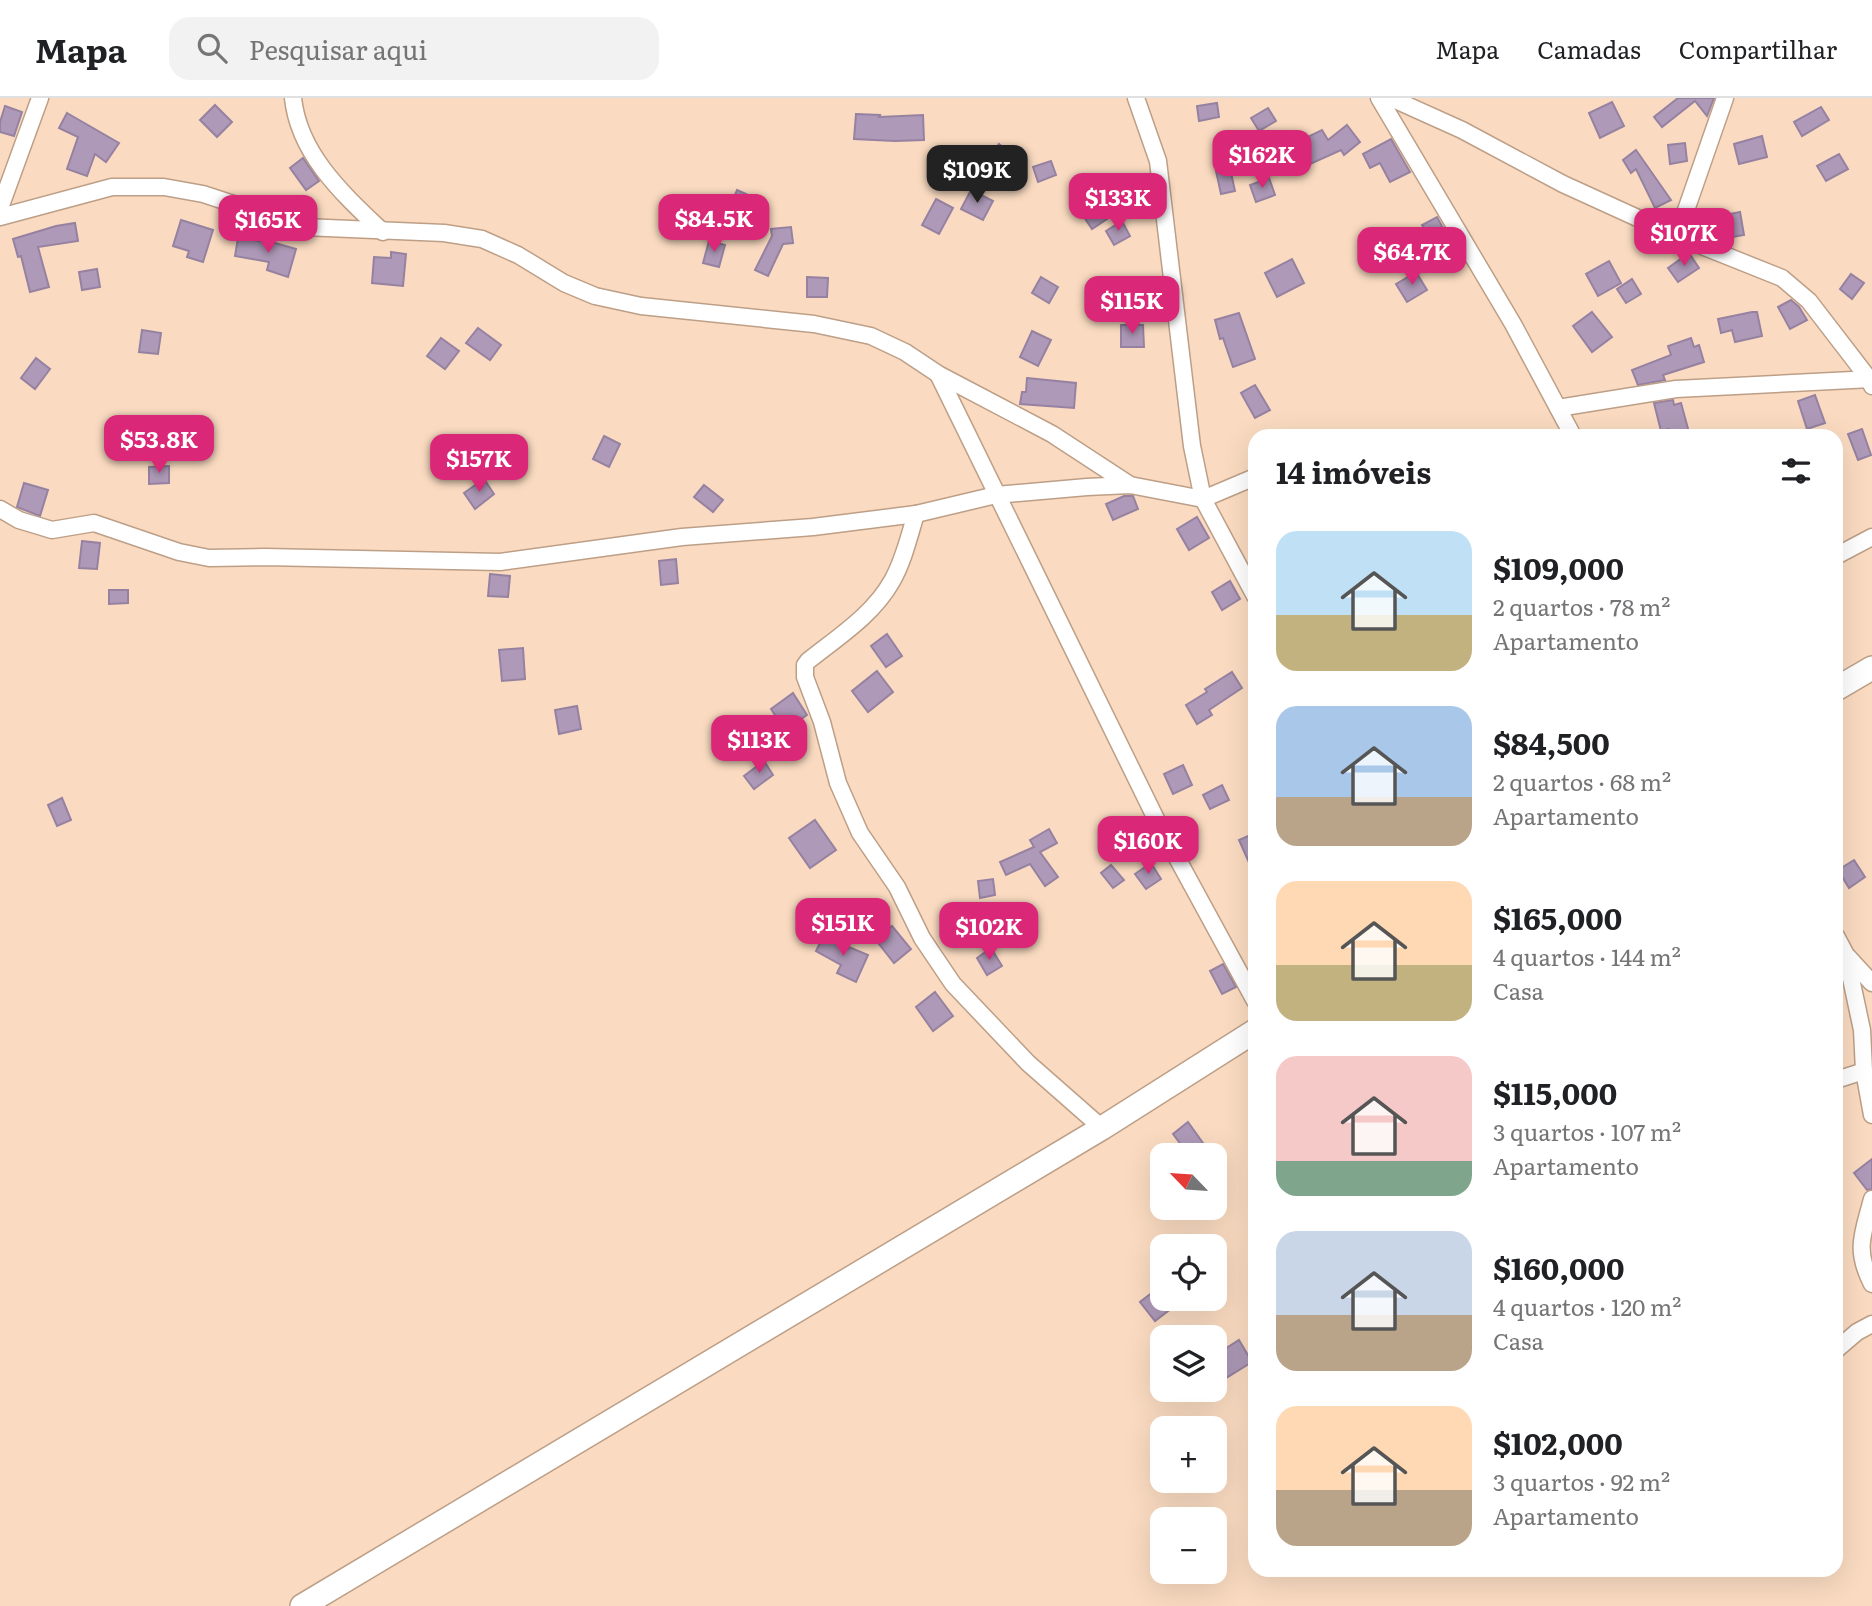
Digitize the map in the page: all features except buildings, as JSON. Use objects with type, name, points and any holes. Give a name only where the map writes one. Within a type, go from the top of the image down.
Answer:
[{"type":"street","points":[[0,208],[40,98]]},
{"type":"street","points":[[293,98],[302,133],[320,166],[383,232]]},
{"type":"street","points":[[1136,98],[1157,162],[1192,446],[1203,499],[1248,583]]},
{"type":"street","points":[[1379,98],[1513,324],[1569,429]]},
{"type":"street","points":[[1391,98],[1462,130],[1563,184],[1677,236],[1782,278],[1809,301],[1871,381]]},
{"type":"street","points":[[1677,236],[1725,98]]},
{"type":"street","points":[[0,217],[112,187],[164,187],[203,194],[304,227],[444,233],[482,239],[518,255],[564,283],[641,306],[814,324],[871,336],[905,352],[937,374],[1052,434],[1130,485]]},
{"type":"street","points":[[937,374],[1158,822],[1248,988]]},
{"type":"street","points":[[1558,408],[1676,389],[1871,381]]},
{"type":"street","points":[[0,509],[19,520],[52,530],[94,523],[179,552],[209,558],[499,562],[682,537],[813,527],[916,514],[996,495],[1130,485],[1203,499],[1248,480]]},
{"type":"street","points":[[916,514],[904,554],[891,583],[863,617],[808,661],[805,665],[805,677],[822,722],[838,783],[860,833],[897,887],[922,938],[962,994],[1028,1063],[1102,1128]]},
{"type":"street","points":[[1843,552],[1872,537]]},
{"type":"street","points":[[1843,685],[1872,668]]},
{"type":"street","points":[[1843,949],[1863,1030],[1864,1071],[1872,1115]]},
{"type":"street","points":[[1846,955],[1872,983]]},
{"type":"street","points":[[302,1606],[1102,1128],[1248,1035]]},
{"type":"street","points":[[1843,1078],[1864,1071]]},
{"type":"street","points":[[1872,1199],[1860,1251],[1864,1269],[1872,1284]]},
{"type":"street","points":[[1843,1344],[1872,1324]]}]
